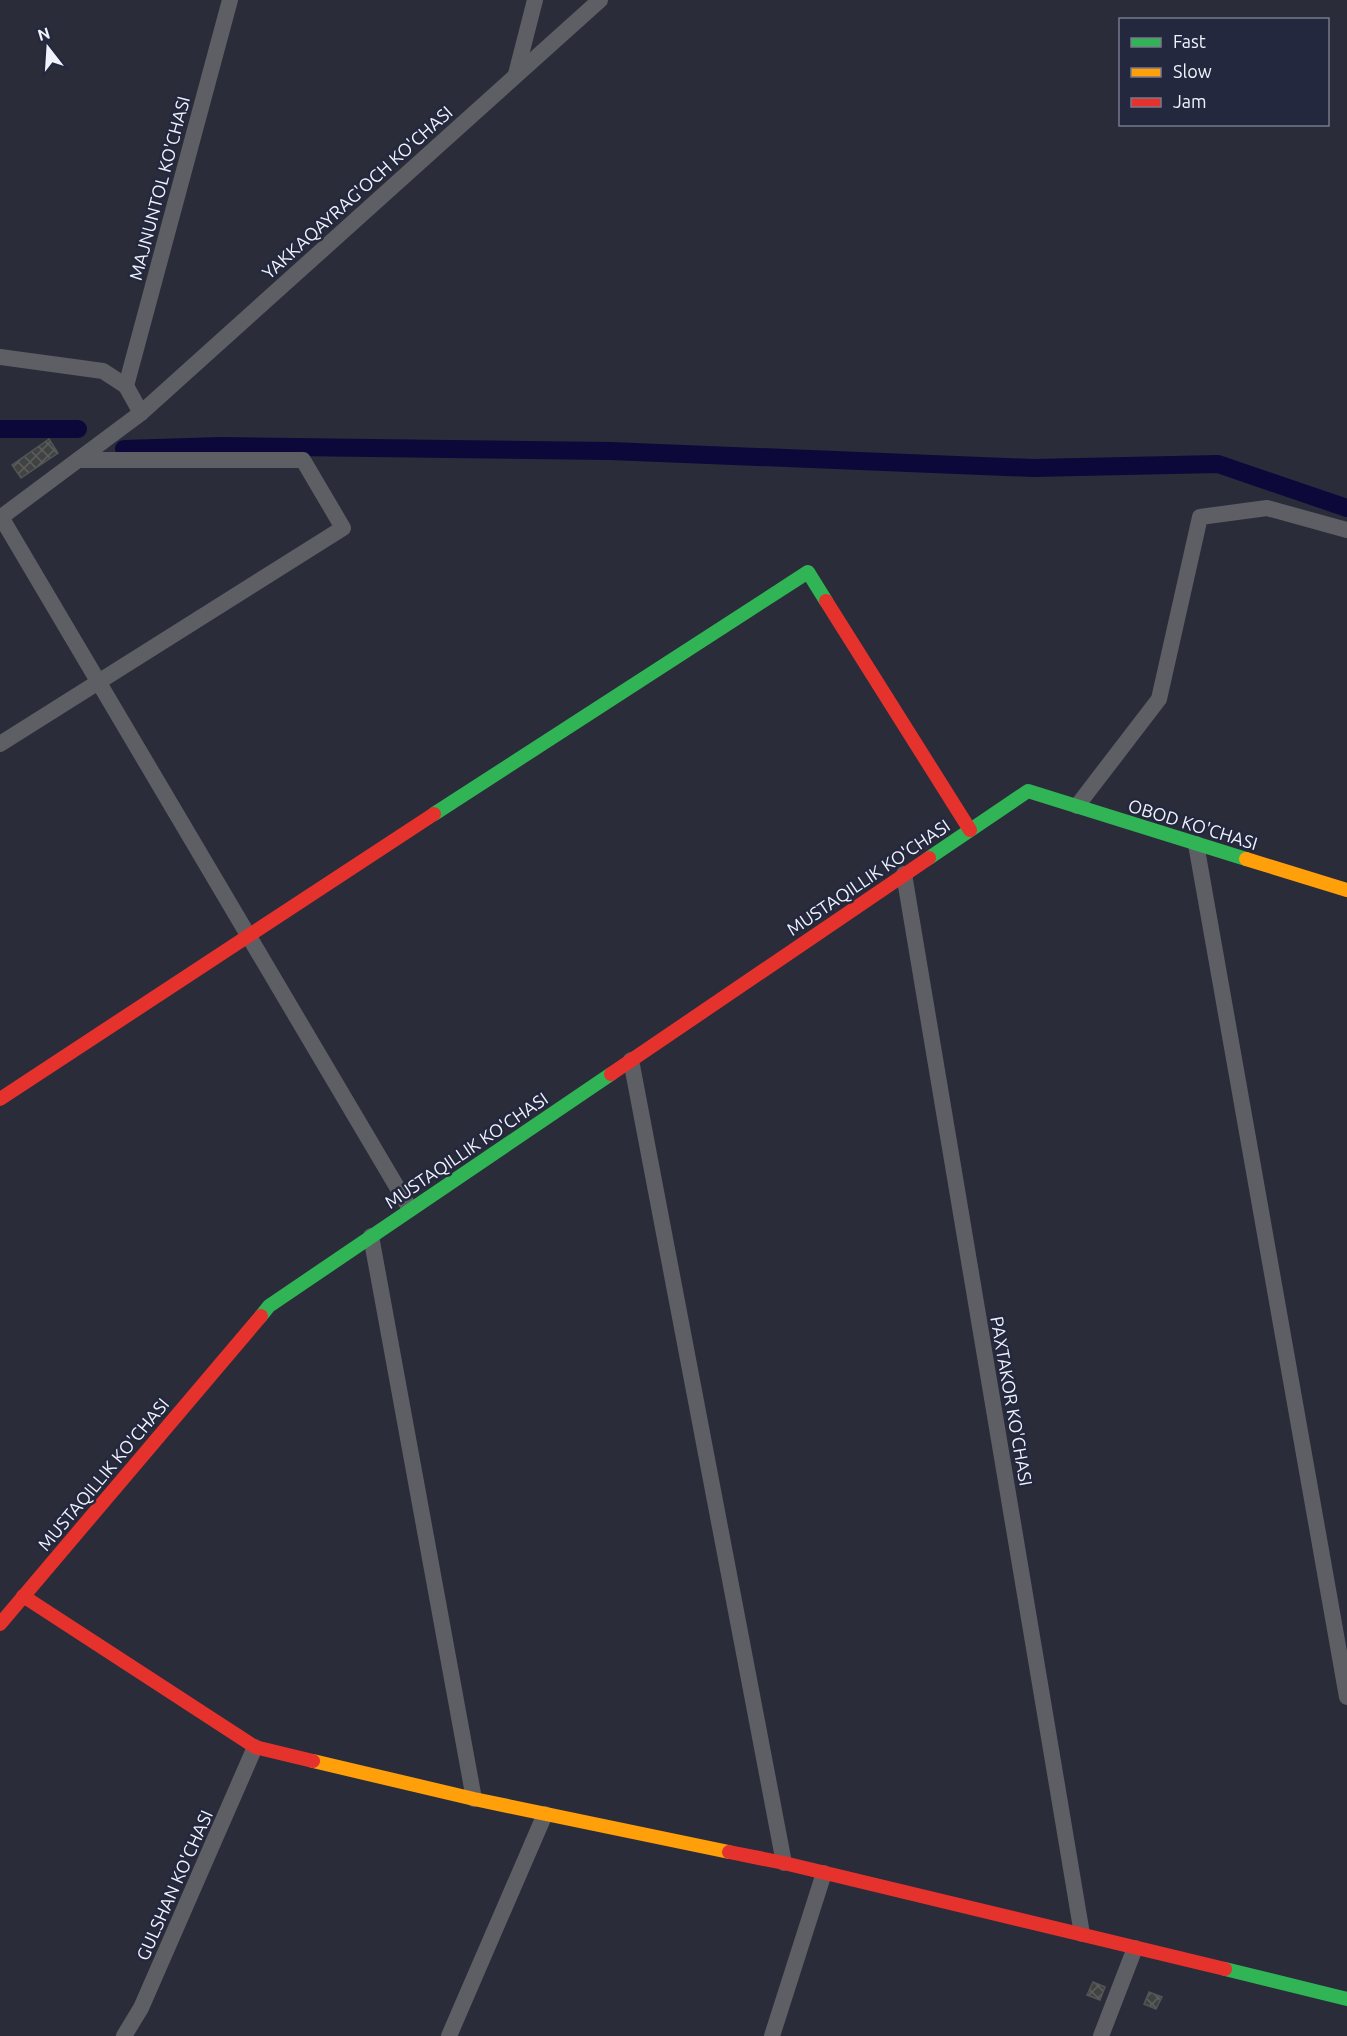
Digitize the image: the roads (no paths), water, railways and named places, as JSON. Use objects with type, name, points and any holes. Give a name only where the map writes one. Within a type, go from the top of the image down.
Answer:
[{"type":"street","name":"MAJNUNTOL KO'CHASI","points":[[126,386],[230,0]]},
{"type":"street","points":[[516,74],[535,0]]},
{"type":"street","name":"YAKKAQAYRAG'OCH KO'CHASI","points":[[1,517],[141,413],[600,0]]},
{"type":"street","points":[[0,357],[103,371],[126,386],[141,413]]},
{"type":"street","points":[[0,744],[343,528],[303,460],[78,460]]},
{"type":"street","points":[[1077,806],[1159,699],[1200,518],[1267,508],[1347,530]]},
{"type":"street","points":[[1,517],[410,1209]]},
{"type":"street","points":[[0,1099],[807,572],[970,830]]},
{"type":"street","name":"OBOD KO'CHASI","points":[[1028,791],[1347,890]]},
{"type":"street","name":"MUSTAQILLIK KO'CHASI","points":[[0,1624],[269,1306],[1028,791]]},
{"type":"street","points":[[1196,844],[1347,1697]]},
{"type":"street","name":"PAXTAKOR KO'CHASI","points":[[904,874],[1082,1934]]},
{"type":"street","points":[[631,1060],[784,1863]]},
{"type":"street","points":[[371,1236],[474,1799]]},
{"type":"street","points":[[23,1596],[255,1748],[474,1799],[824,1872],[1347,1999]]},
{"type":"street","name":"GULSHAN KO'CHASI","points":[[124,2036],[141,2008],[255,1748]]},
{"type":"street","points":[[449,2036],[544,1814]]},
{"type":"street","points":[[771,2036],[824,1872]]},
{"type":"street","points":[[1101,2036],[1135,1948]]},
{"type":"waterway","points":[[0,429],[78,429]]},
{"type":"waterway","points":[[124,449],[221,446],[610,451],[1033,468],[1218,464],[1347,508]]}]
